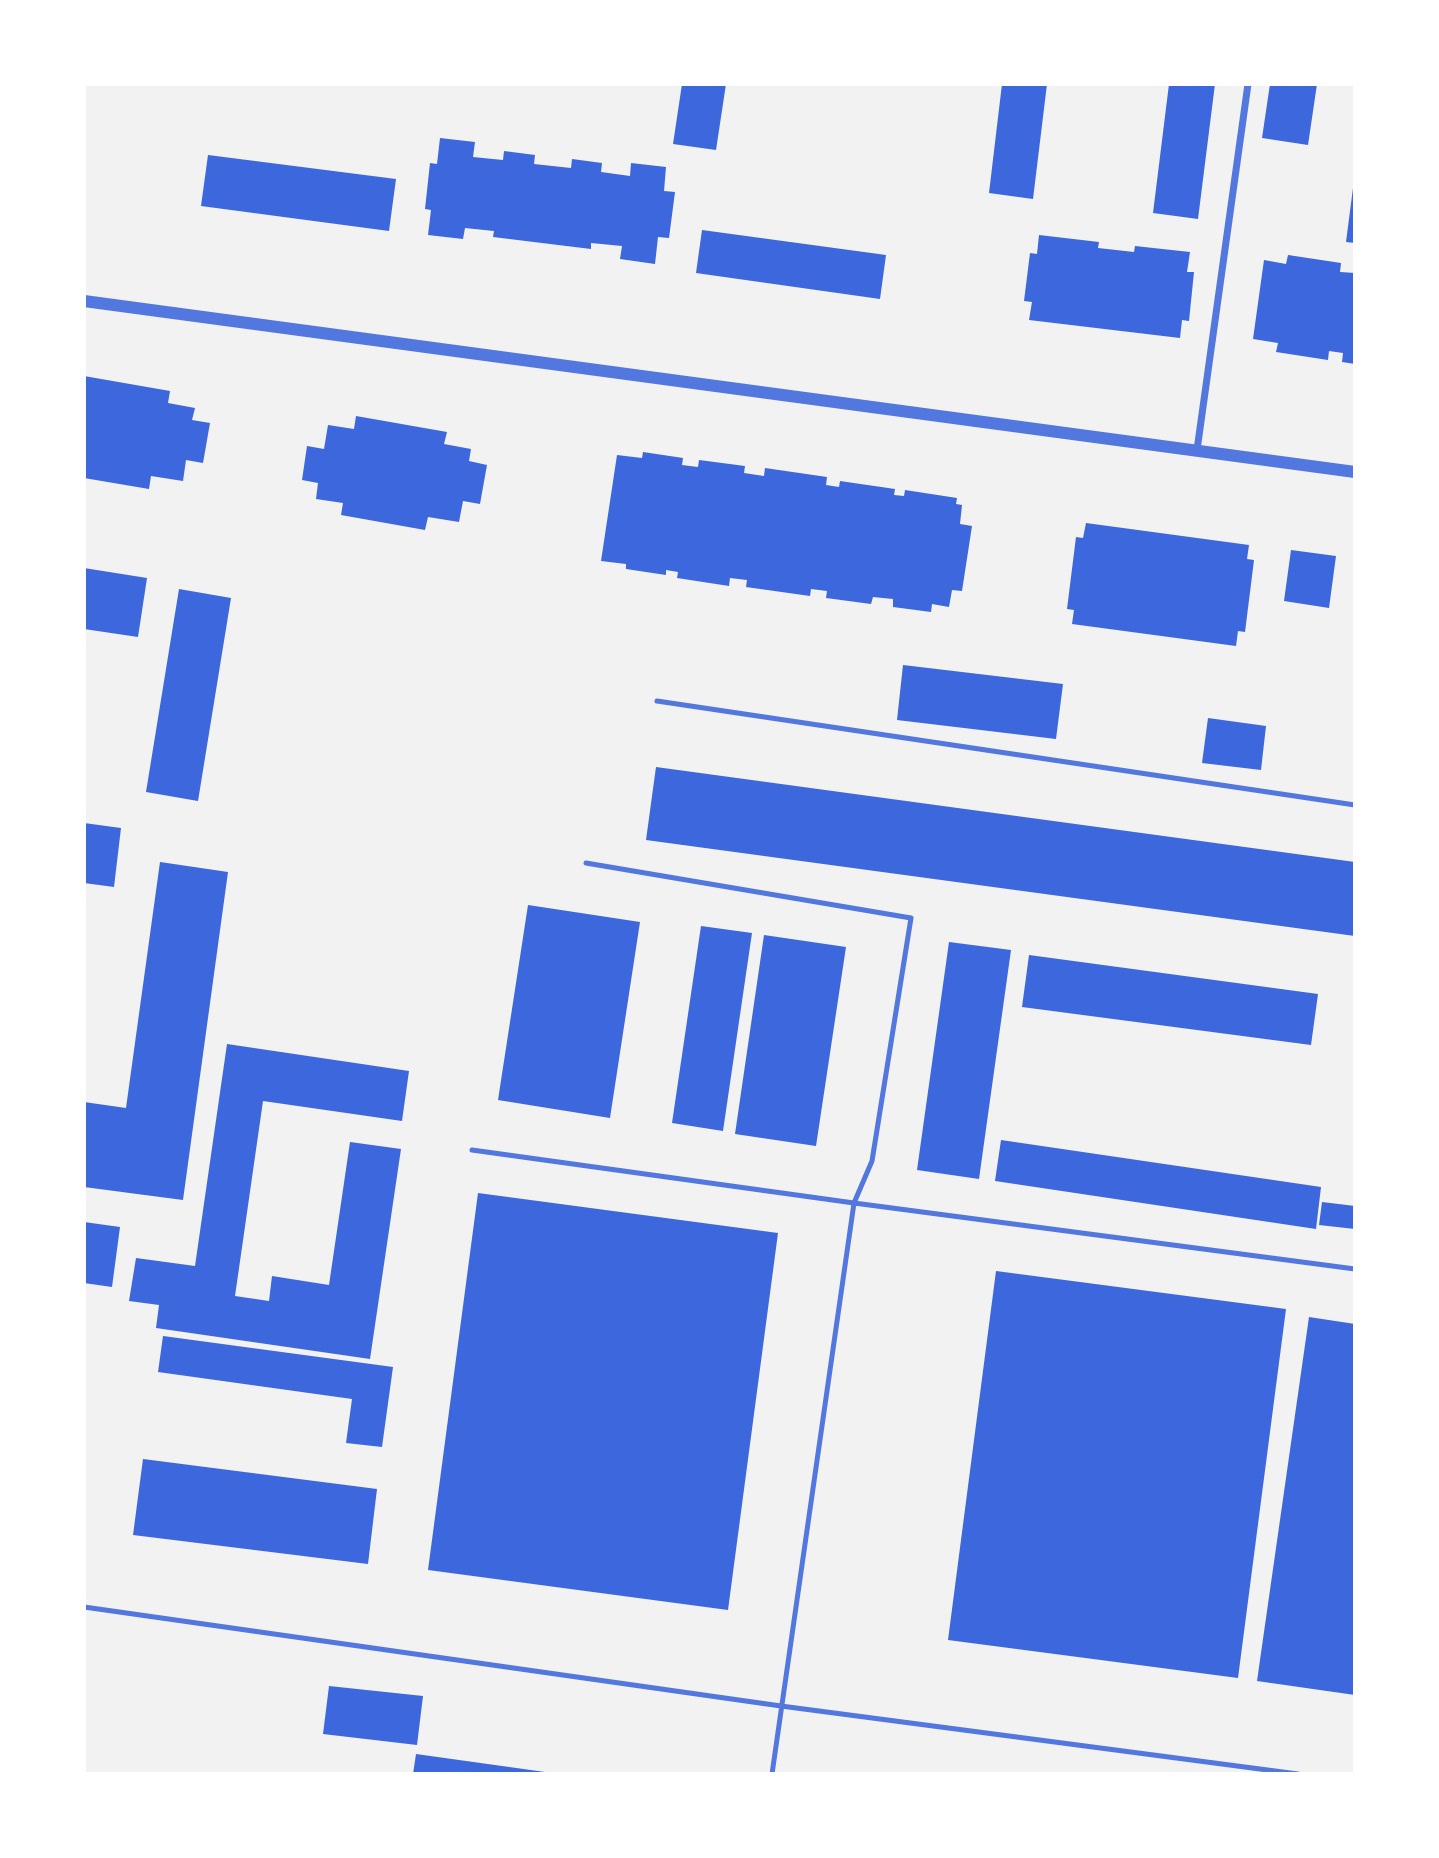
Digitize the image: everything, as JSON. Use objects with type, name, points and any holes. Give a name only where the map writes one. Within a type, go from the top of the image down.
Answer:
[{"type":"street","points":[[1197,450],[1248,84]]},
{"type":"street","points":[[84,300],[1355,471]]},
{"type":"lane","points":[[657,701],[1355,805]]},
{"type":"lane","points":[[586,863],[911,918],[872,1161],[854,1203],[772,1774]]},
{"type":"lane","points":[[472,1150],[1355,1269]]},
{"type":"lane","points":[[84,1607],[781,1706],[1298,1774]]},
{"type":"building","points":[[682,84],[726,84],[716,150],[673,144]]},
{"type":"building","points":[[1002,84],[1047,84],[1033,199],[989,193]]},
{"type":"building","points":[[1169,84],[1215,84],[1198,219],[1153,213]]},
{"type":"building","points":[[1270,84],[1317,84],[1308,145],[1262,138]]},
{"type":"building","points":[[440,138],[475,142],[473,157],[503,160],[504,151],[535,155],[534,164],[571,168],[572,159],[602,163],[601,172],[630,176],[631,163],[666,167],[664,191],[675,192],[669,238],[658,237],[655,264],[620,259],[622,246],[591,243],[591,249],[493,237],[494,231],[465,228],[463,239],[428,235],[431,210],[425,209],[430,163],[437,164]]},
{"type":"building","points":[[208,155],[396,179],[389,231],[201,206]]},
{"type":"building","points":[[1355,188],[1355,243],[1346,242]]},
{"type":"building","points":[[702,230],[886,255],[880,299],[696,273]]},
{"type":"building","points":[[1039,235],[1099,242],[1098,248],[1134,252],[1135,246],[1190,252],[1187,272],[1194,272],[1189,321],[1182,320],[1180,338],[1029,320],[1032,302],[1024,301],[1030,253],[1037,254]]},
{"type":"building","points":[[1288,255],[1341,263],[1340,272],[1355,273],[1355,364],[1342,362],[1343,353],[1329,351],[1328,360],[1276,352],[1278,343],[1253,339],[1264,260],[1286,264]]},
{"type":"building","points":[[84,376],[170,391],[168,403],[195,408],[192,420],[210,423],[203,463],[186,460],[183,481],[151,476],[149,489],[84,478]]},
{"type":"building","points":[[356,416],[447,432],[444,444],[471,449],[469,461],[487,465],[480,504],[463,501],[459,522],[428,517],[425,530],[341,515],[343,503],[316,499],[318,483],[302,480],[307,446],[324,449],[328,425],[354,429]]},
{"type":"building","points":[[643,452],[683,458],[682,465],[698,467],[699,460],[745,466],[744,473],[764,476],[765,468],[827,477],[826,485],[839,487],[840,481],[895,489],[894,495],[904,496],[905,490],[957,498],[956,504],[962,505],[960,524],[972,526],[962,591],[952,590],[949,607],[932,604],[931,612],[893,607],[893,599],[873,597],[871,604],[826,598],[827,591],[811,589],[810,596],[746,587],[747,580],[730,578],[729,586],[677,578],[678,572],[666,570],[666,575],[626,569],[626,564],[601,561],[617,455],[642,458]]},
{"type":"building","points":[[1086,523],[1249,545],[1247,559],[1254,560],[1245,632],[1238,631],[1236,646],[1072,624],[1074,610],[1067,609],[1076,537],[1083,538]]},
{"type":"building","points":[[1291,550],[1336,556],[1329,608],[1284,601]]},
{"type":"building","points":[[84,568],[147,578],[138,637],[84,629]]},
{"type":"building","points":[[179,589],[231,598],[198,801],[146,792]]},
{"type":"building","points":[[903,665],[1063,684],[1056,739],[897,720]]},
{"type":"building","points":[[1208,718],[1266,726],[1261,770],[1202,763]]},
{"type":"building","points":[[656,767],[1355,862],[1355,936],[646,840]]},
{"type":"building","points":[[84,823],[121,828],[114,887],[84,883]]},
{"type":"building","points":[[160,862],[228,872],[183,1200],[84,1187],[84,1102],[126,1108]]},
{"type":"building","points":[[528,905],[640,922],[610,1118],[498,1100]]},
{"type":"building","points":[[701,926],[752,933],[723,1131],[672,1123]]},
{"type":"building","points":[[764,935],[846,947],[816,1146],[735,1134]]},
{"type":"building","points":[[949,942],[1011,950],[979,1179],[917,1170]]},
{"type":"building","points":[[1029,955],[1318,994],[1311,1045],[1022,1007]]},
{"type":"building","points":[[227,1044],[409,1071],[402,1121],[263,1101],[235,1296],[269,1301],[272,1276],[329,1285],[350,1142],[401,1149],[370,1359],[156,1328],[159,1305],[129,1301],[136,1258],[195,1266]]},
{"type":"building","points":[[1001,1140],[1321,1187],[1316,1229],[995,1181]]},
{"type":"building","points":[[478,1193],[778,1233],[728,1610],[428,1570]]},
{"type":"building","points":[[1322,1202],[1355,1206],[1355,1229],[1319,1225]]},
{"type":"building","points":[[84,1222],[120,1227],[112,1287],[84,1283]]},
{"type":"building","points":[[996,1271],[1286,1309],[1238,1678],[948,1640]]},
{"type":"building","points":[[1309,1317],[1355,1324],[1355,1695],[1257,1681]]},
{"type":"building","points":[[163,1336],[393,1367],[382,1447],[346,1443],[352,1399],[158,1372]]},
{"type":"building","points":[[143,1459],[377,1489],[368,1564],[133,1535]]},
{"type":"building","points":[[329,1686],[423,1696],[417,1745],[323,1734]]},
{"type":"building","points":[[416,1754],[545,1772],[413,1774]]}]
